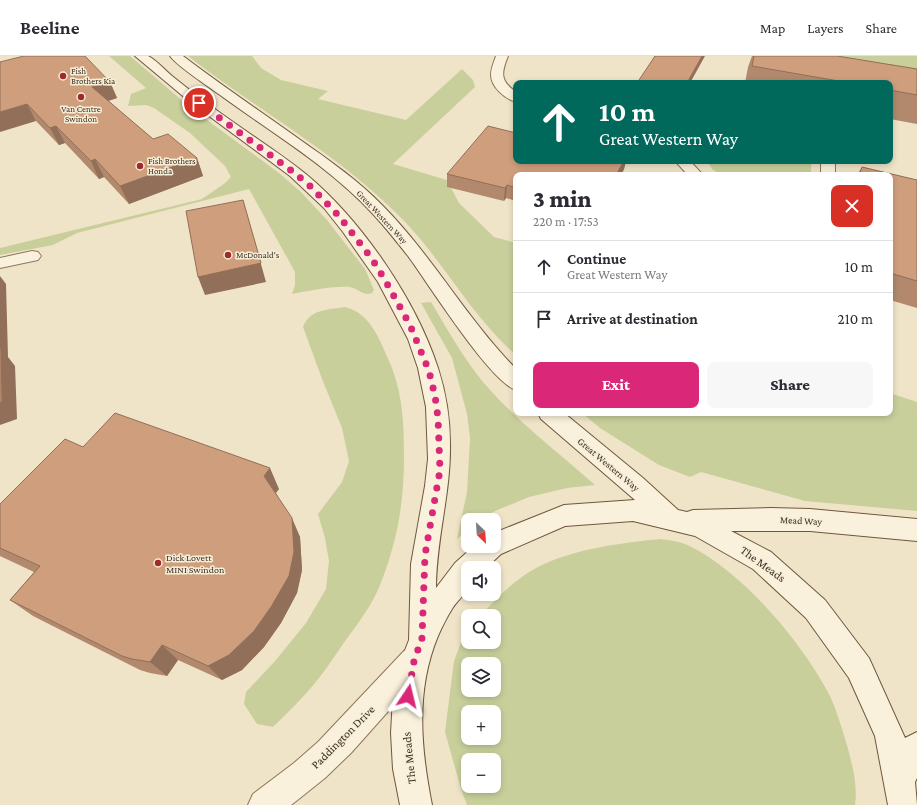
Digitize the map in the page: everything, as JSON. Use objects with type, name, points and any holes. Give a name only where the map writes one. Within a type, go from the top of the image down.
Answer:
[{"type":"main road","points":[[141,56],[199,103],[292,171],[325,200],[355,234],[372,259],[410,325],[429,371],[435,396],[440,470],[425,555],[418,650]]},
{"type":"main road","name":"Great Western Way","points":[[176,56],[223,92],[322,162],[370,202],[406,242],[488,353],[513,379]]},
{"type":"main road","points":[[502,56],[496,69],[496,76],[498,82],[503,88],[513,96]]},
{"type":"main road","points":[[685,164],[693,172]]},
{"type":"main road","points":[[0,263],[32,256]]},
{"type":"main road","name":"Great Western Way","points":[[552,416],[676,519]]},
{"type":"main road","name":"The Meads","points":[[501,540],[524,527],[558,515],[612,509],[638,511],[676,519],[721,536],[764,562],[800,592],[824,617],[841,639],[872,690],[894,747],[902,792]]},
{"type":"main road","name":"Mead Way","points":[[676,519],[810,520],[917,530]]},
{"type":"main road","name":"The Meads","points":[[416,805],[407,759],[406,708],[418,650],[440,601],[451,585],[468,566],[483,553]]},
{"type":"main road","name":"Paddington Drive","points":[[264,805],[294,783],[328,754],[356,726],[418,650]]},
{"type":"main road","points":[[902,792],[917,747]]},
{"type":"green space","points":[[109,56],[130,56],[192,109],[279,173],[301,192],[327,220],[365,269],[374,290],[372,293],[366,294],[349,287],[335,287],[292,294],[295,285],[295,272],[249,189],[77,233],[53,245],[0,255],[0,248],[202,199],[231,177],[225,166],[190,133],[154,108],[146,105],[128,106],[131,94],[146,88]]},
{"type":"green space","points":[[188,56],[252,56],[261,68],[281,80],[328,91],[318,99],[406,120],[462,69],[473,80],[475,87],[393,164],[447,180],[459,203],[494,237],[513,242],[513,352],[500,340],[472,307],[420,239],[381,199],[328,155],[215,77]]},
{"type":"green space","points":[[841,56],[917,56],[917,77],[854,66]]},
{"type":"green space","points":[[709,164],[811,164],[811,172],[717,172],[713,170]]},
{"type":"green space","points":[[431,302],[466,359],[482,381],[513,414],[513,416],[516,416],[595,485],[567,488],[529,497],[492,513],[463,513],[467,492],[470,438],[467,414],[452,358],[421,303]]},
{"type":"green space","points":[[345,307],[362,315],[374,329],[390,363],[398,387],[404,433],[404,475],[401,507],[395,538],[386,569],[370,605],[319,678],[305,695],[273,727],[257,724],[244,704],[246,692],[275,661],[306,623],[326,589],[329,561],[325,538],[318,514],[342,482],[349,461],[342,428],[303,327],[310,317],[320,311]]},
{"type":"green space","points":[[893,394],[917,402],[917,511],[805,501],[701,472],[690,477],[659,465],[600,428],[586,416],[893,416]]},
{"type":"green space","points":[[461,520],[461,536],[457,539]]},
{"type":"green space","points":[[661,539],[685,544],[706,555],[727,570],[768,609],[804,653],[830,696],[853,767],[856,790],[855,805],[467,805],[462,793],[501,793],[501,753],[461,753],[461,789],[445,732],[454,661],[461,642],[461,649],[501,649],[501,609],[487,609],[494,601],[501,601],[501,594],[528,573],[550,561],[613,545]]},
{"type":"building","points":[[24,56],[85,56],[110,82],[92,87],[153,139],[168,134],[197,158],[120,186],[95,159],[91,161],[56,126],[50,128],[27,104],[0,112],[0,62]]},
{"type":"building","points":[[655,56],[702,56],[689,80],[639,80]]},
{"type":"building","points":[[754,56],[837,56],[917,69],[917,95],[893,91],[893,80],[833,80],[752,66]]},
{"type":"building","points":[[488,126],[513,132],[513,164],[622,164],[618,172],[513,172],[513,187],[507,185],[505,188],[447,174]]},
{"type":"building","points":[[862,167],[883,172],[860,172]]},
{"type":"building","points":[[893,174],[917,180],[917,281],[893,274]]},
{"type":"building","name":"McDonald's","points":[[243,200],[261,263],[198,277],[186,211]]},
{"type":"building","points":[[0,348],[2,402],[0,403]]},
{"type":"building","name":"Dick Lovett MINI Swindon","points":[[115,413],[270,468],[264,476],[292,518],[294,552],[289,576],[271,607],[254,631],[229,655],[208,666],[162,645],[150,662],[122,656],[10,600],[40,566],[0,548],[0,504],[65,439],[83,447]]},
{"type":"place","name":"Fish Brothers Kia","points":[[63,76]]},
{"type":"place","name":"Van Centre Swindon","points":[[81,97]]},
{"type":"place","name":"Fish Brothers Honda","points":[[140,166]]},
{"type":"place","name":"McDonald's","points":[[228,255]]},
{"type":"place","name":"Dick Lovett MINI Swindon","points":[[158,563]]},
{"type":"route","points":[[199,103],[292,171],[325,200],[355,234],[372,259],[410,325],[422,351],[435,396],[438,418],[440,470],[425,555],[422,638],[414,661],[408,696]]}]
